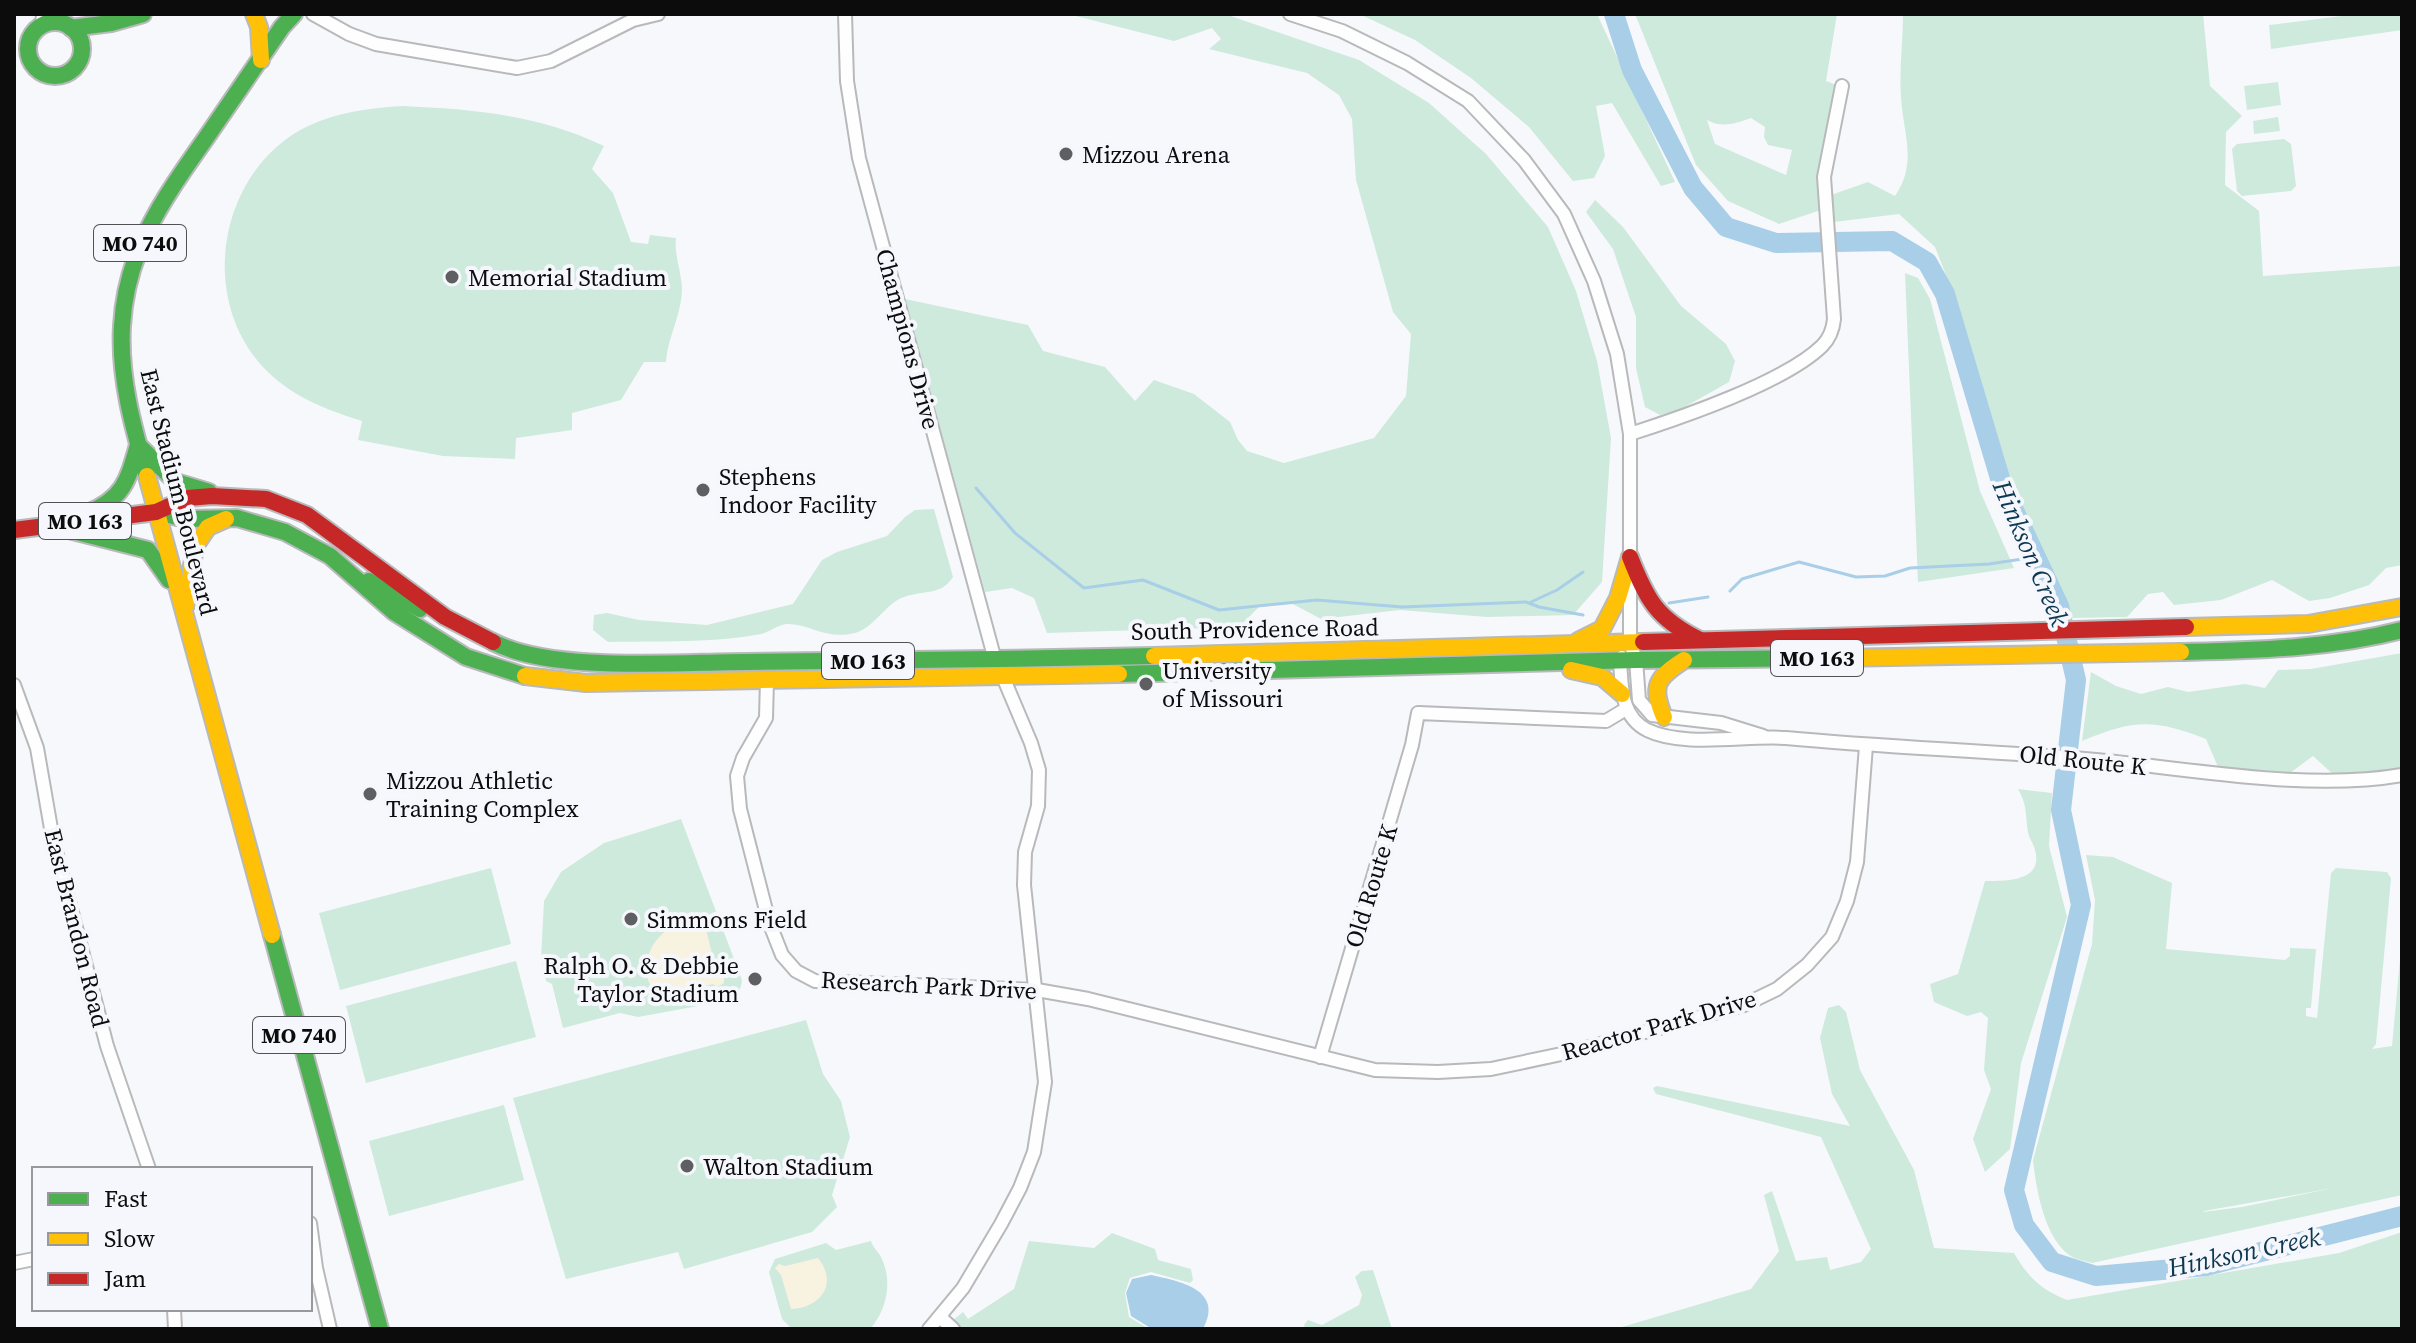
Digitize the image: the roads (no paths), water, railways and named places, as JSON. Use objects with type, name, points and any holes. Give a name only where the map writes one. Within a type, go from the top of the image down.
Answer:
[{"type":"main road","points":[[14,40],[39,24],[111,23],[143,14]]},
{"type":"main road","points":[[254,14],[259,27],[261,60]]},
{"type":"main road","name":"East Stadium Boulevard","points":[[294,14],[155,212],[130,271],[124,297],[120,346],[127,402],[138,445],[380,1329]]},
{"type":"main road","points":[[64,22],[81,42],[82,50]]},
{"type":"main road","points":[[39,24],[28,50],[22,56],[42,73],[60,75],[75,66],[82,50],[111,23]]},
{"type":"main road","points":[[51,525],[105,507],[117,498],[125,489],[138,445],[176,482],[226,497]]},
{"type":"main road","name":"South Providence Road","points":[[14,530],[156,512],[187,498],[266,499],[307,515],[445,617],[501,646],[536,657],[613,663],[995,660],[2308,624],[2402,607]]},
{"type":"main road","name":"South Providence Road","points":[[156,512],[186,519],[237,518],[285,532],[330,556],[394,612],[466,657],[510,673],[586,683],[1003,677],[1628,660],[2136,654],[2309,648],[2402,630]]},
{"type":"main road","points":[[185,616],[195,546],[208,527],[227,519]]},
{"type":"main road","points":[[51,525],[148,550],[167,575],[185,616]]},
{"type":"main road","points":[[1630,557],[1650,604],[1660,616],[1703,641]]},
{"type":"main road","points":[[1567,645],[1602,629],[1618,598],[1630,557]]},
{"type":"main road","points":[[356,580],[374,582],[413,606],[445,617]]},
{"type":"main road","points":[[1664,717],[1656,698],[1656,685],[1668,670],[1684,660]]},
{"type":"main road","points":[[1554,662],[1574,672],[1602,677],[1624,702]]},
{"type":"street","points":[[313,14],[349,34],[376,44],[517,68],[551,61],[633,20],[658,14]]},
{"type":"street","name":"Champions Drive","points":[[845,14],[847,81],[859,158],[995,660]]},
{"type":"street","points":[[1290,14],[1342,31],[1407,63],[1468,101],[1524,160],[1564,214],[1594,281],[1617,354],[1630,434],[1630,643],[1624,702]]},
{"type":"street","points":[[1630,434],[1670,422],[1750,388],[1811,355],[1824,344],[1832,331],[1834,319],[1824,194],[1826,164],[1842,86]]},
{"type":"street","points":[[1628,660],[1639,700],[1652,715],[1664,717]]},
{"type":"street","points":[[929,1329],[963,1288],[1020,1188],[1034,1152],[1045,1082],[1024,885],[1025,852],[1038,806],[1039,770],[1003,677]]},
{"type":"street","name":"Research Park Drive","points":[[767,679],[766,718],[743,758],[737,776],[740,809],[769,922],[782,955],[796,971],[815,981],[1037,990],[1088,999],[1320,1057]]},
{"type":"street","name":"East Brandon Road","points":[[14,685],[20,714],[37,748],[53,840],[107,1046],[148,1167]]},
{"type":"street","name":"Old Route K","points":[[1320,1057],[1412,745],[1418,713],[1606,721],[1624,702],[1646,729],[1657,733],[1724,740],[1763,736],[1866,746],[1986,751],[2109,761],[2172,770],[2316,780],[2372,780],[2402,775]]},
{"type":"street","name":"Old Route K","points":[[1664,717],[1721,723],[1763,736]]},
{"type":"street","name":"Reactor Park Drive","points":[[1320,1057],[1375,1070],[1438,1072],[1491,1069],[1571,1052],[1744,1005],[1777,989],[1807,965],[1832,937],[1847,901],[1857,862],[1866,746]]},
{"type":"street","points":[[312,1238],[330,1329]]},
{"type":"street","points":[[940,1317],[953,1329]]},
{"type":"water","points":[[1151,1275],[1185,1284],[1203,1296],[1208,1305],[1208,1315],[1203,1329],[1152,1329],[1131,1316],[1126,1293],[1132,1279]]},
{"type":"waterway","name":"Hinkson Creek","points":[[1614,14],[1632,70],[1693,188],[1726,227],[1776,243],[1892,241],[1927,262],[1945,294],[2002,485],[2059,606],[2076,680],[2061,810],[2081,905],[2014,1190],[2024,1225],[2052,1262],[2096,1276],[2206,1266],[2402,1216]]},
{"type":"waterway","points":[[976,488],[1015,533],[1084,588],[1143,580],[1219,610],[1317,600],[1402,607],[1526,602],[1583,615]]},
{"type":"waterway","points":[[1730,591],[1742,579],[1799,562],[1856,577],[1885,576],[1910,568],[1989,564],[2036,557]]},
{"type":"waterway","points":[[1531,602],[1557,590],[1583,572]]},
{"type":"waterway","points":[[1669,603],[1708,597]]},
{"type":"place","name":"Mizzou Arena","points":[[1066,154]]},
{"type":"place","name":"Memorial Stadium","points":[[452,277]]},
{"type":"place","name":"Stephens Indoor Facility","points":[[703,490]]},
{"type":"place","name":"University of Missouri","points":[[1146,684]]},
{"type":"place","name":"Mizzou Athletic Training Complex","points":[[370,794]]},
{"type":"place","name":"Simmons Field","points":[[631,919]]},
{"type":"place","name":"Ralph O. & Debbie Taylor Stadium","points":[[755,979]]},
{"type":"place","name":"Walton Stadium","points":[[687,1166]]}]
